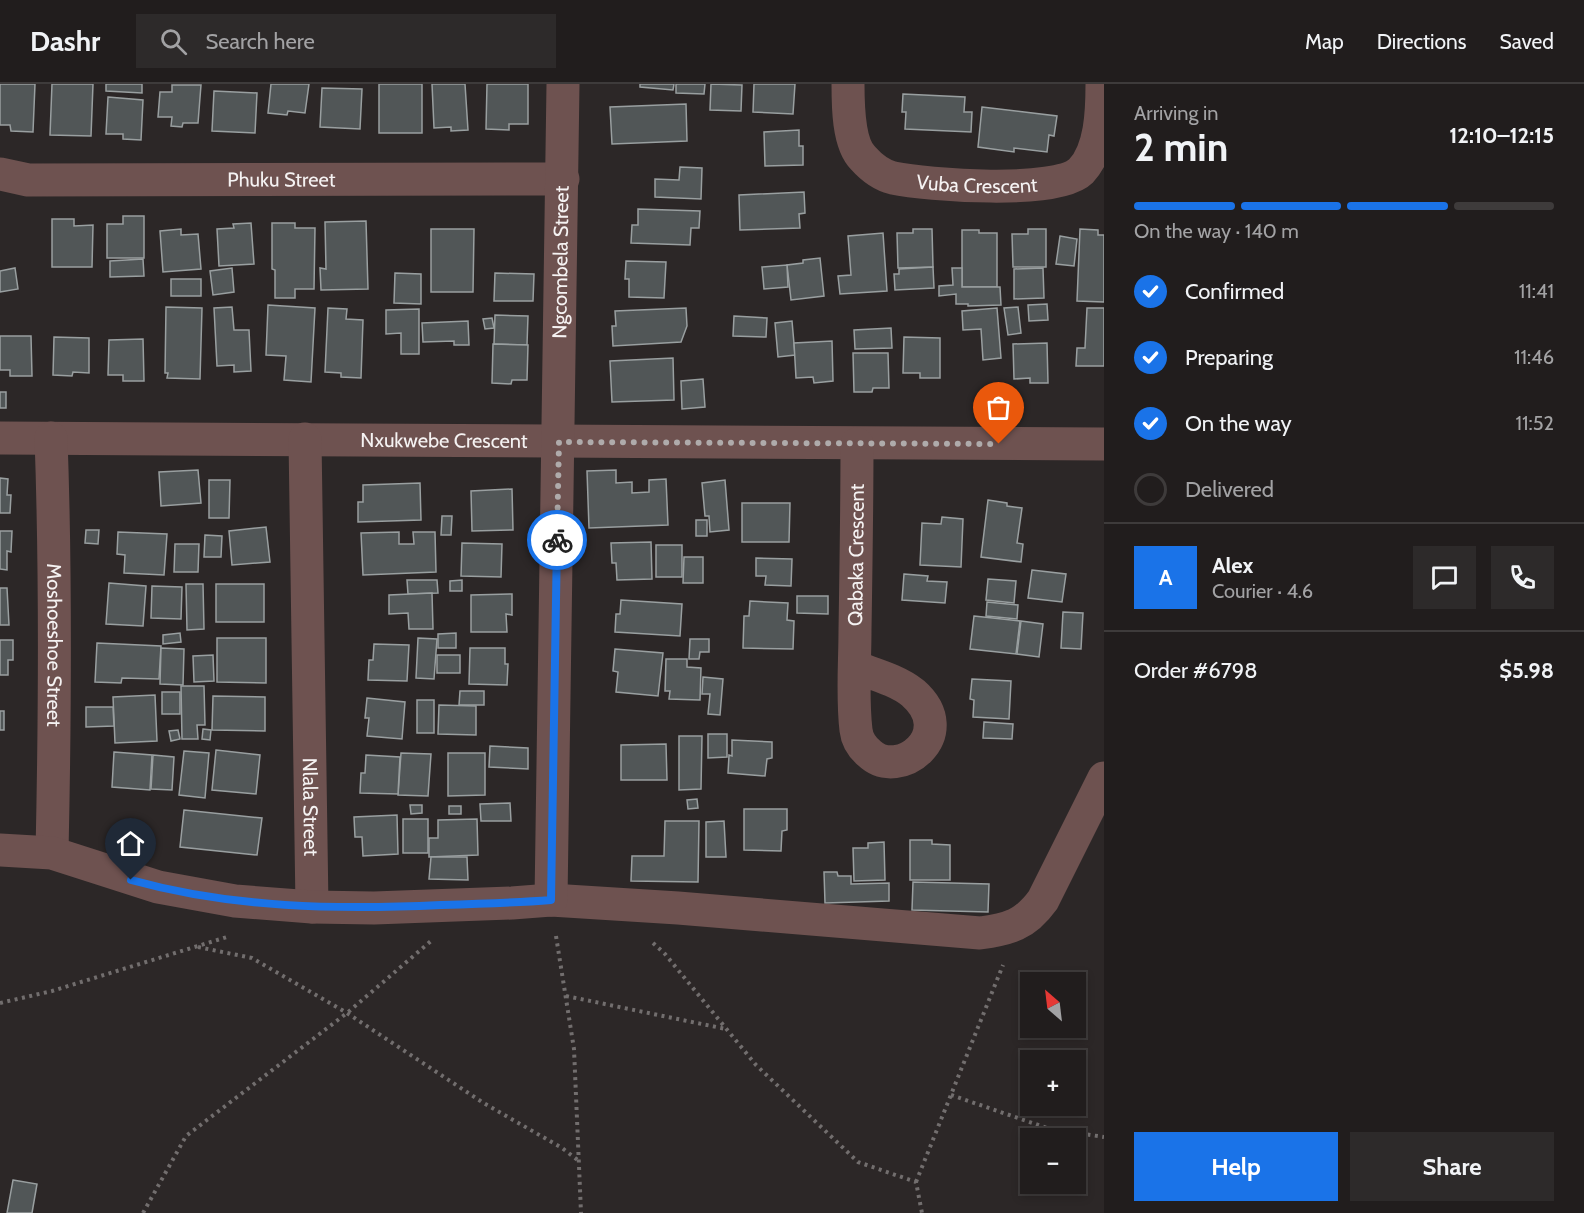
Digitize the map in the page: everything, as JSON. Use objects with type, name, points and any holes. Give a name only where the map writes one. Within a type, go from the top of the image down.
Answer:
[{"type":"street","name":"Ngcombela Street","points":[[551,900],[563,84]]},
{"type":"street","name":"Vuba Crescent","points":[[848,84],[851,135],[860,156],[876,170],[891,178],[954,184],[1020,186],[1065,180],[1079,173],[1088,162],[1100,122],[1102,84]]},
{"type":"street","name":"Phuku Street","points":[[0,174],[27,180],[563,179]]},
{"type":"street","name":"Nxukwebe Crescent","points":[[0,438],[1104,444]]},
{"type":"street","name":"Moshoeshoe Street","points":[[51,438],[55,537],[56,678],[52,853]]},
{"type":"street","name":"Nlala Street","points":[[305,439],[312,907]]},
{"type":"street","name":"Qabaka Crescent","points":[[855,667],[857,444]]},
{"type":"street","points":[[0,850],[52,853],[158,887],[235,901],[312,907],[374,908],[551,900],[980,933],[1019,924],[1033,914],[1043,900],[1104,778]]},
{"type":"path","points":[[551,900],[574,1049],[581,1213]]},
{"type":"path","points":[[142,1213],[186,1136],[347,1013],[439,934],[465,904]]},
{"type":"path","points":[[922,1213],[916,1182],[1019,924]]},
{"type":"path","points":[[0,1003],[52,991],[229,936]]},
{"type":"path","points":[[648,939],[665,954],[756,1065],[858,1162],[916,1182]]},
{"type":"path","points":[[198,946],[252,958],[347,1013],[482,1102],[562,1148],[579,1161]]},
{"type":"path","points":[[566,996],[726,1029]]},
{"type":"path","points":[[951,1095],[1050,1129],[1104,1137]]},
{"type":"building","points":[[0,84],[35,84],[33,132],[11,131],[10,125],[0,125]]},
{"type":"building","points":[[52,84],[93,84],[91,136],[50,135]]},
{"type":"building","points":[[106,84],[142,84],[142,93],[106,91]]},
{"type":"building","points":[[271,84],[309,84],[305,113],[288,111],[287,115],[268,113]]},
{"type":"building","points":[[379,84],[422,84],[422,133],[379,133]]},
{"type":"building","points":[[432,84],[465,84],[468,130],[451,131],[451,127],[434,128]]},
{"type":"building","points":[[487,84],[528,84],[528,124],[509,124],[509,130],[486,129]]},
{"type":"building","points":[[640,84],[674,84],[673,90],[640,87]]},
{"type":"building","points":[[676,84],[705,84],[704,94],[676,93]]},
{"type":"building","points":[[711,84],[742,85],[741,111],[710,110]]},
{"type":"building","points":[[754,84],[795,84],[793,114],[753,112]]},
{"type":"building","points":[[172,85],[201,85],[198,123],[183,123],[182,127],[171,126],[172,117],[158,117],[160,92],[172,92]]},
{"type":"building","points":[[322,88],[362,89],[360,129],[320,127]]},
{"type":"building","points":[[214,91],[257,93],[255,133],[212,131]]},
{"type":"building","points":[[903,94],[965,97],[964,112],[972,112],[971,132],[905,129],[906,112],[902,112]]},
{"type":"building","points":[[108,97],[143,100],[141,140],[123,139],[123,134],[106,134]]},
{"type":"building","points":[[686,104],[687,141],[612,144],[610,107]]},
{"type":"building","points":[[982,107],[1057,116],[1054,136],[1049,135],[1047,152],[1014,148],[1014,152],[978,147]]},
{"type":"building","points":[[799,130],[799,146],[803,146],[803,165],[765,166],[764,132]]},
{"type":"building","points":[[680,167],[702,168],[701,199],[655,197],[655,179],[679,180]]},
{"type":"building","points":[[804,192],[805,213],[799,214],[800,228],[740,230],[739,195]]},
{"type":"building","points":[[638,209],[700,211],[699,228],[691,228],[690,245],[631,243],[632,225],[638,225]]},
{"type":"building","points":[[123,216],[144,216],[144,258],[107,258],[107,224],[123,224]]},
{"type":"building","points":[[52,219],[74,219],[74,226],[93,225],[92,267],[52,267]]},
{"type":"building","points":[[366,221],[368,289],[321,290],[320,268],[326,269],[325,222]]},
{"type":"building","points":[[251,223],[254,264],[219,266],[217,229],[234,228],[233,224]]},
{"type":"building","points":[[272,223],[295,223],[295,228],[315,228],[314,289],[295,289],[295,298],[275,298],[275,270],[272,269]]},
{"type":"building","points":[[181,229],[181,235],[198,234],[201,269],[163,272],[160,231]]},
{"type":"building","points":[[431,229],[474,229],[473,292],[431,292]]},
{"type":"building","points":[[913,229],[932,229],[933,267],[898,268],[897,233],[913,233]]},
{"type":"building","points":[[1028,229],[1046,229],[1046,267],[1013,267],[1012,234],[1028,234]]},
{"type":"building","points":[[1080,229],[1098,230],[1098,235],[1104,235],[1104,302],[1077,301]]},
{"type":"building","points":[[962,230],[997,233],[997,287],[962,287]]},
{"type":"building","points":[[883,233],[887,291],[840,294],[838,276],[851,275],[848,236]]},
{"type":"building","points":[[1060,236],[1077,239],[1074,266],[1056,264]]},
{"type":"building","points":[[820,258],[824,296],[791,300],[787,265]]},
{"type":"building","points":[[143,259],[144,276],[110,277],[110,261]]},
{"type":"building","points":[[626,261],[666,262],[664,298],[629,297],[629,279],[625,279]]},
{"type":"building","points":[[787,265],[788,287],[764,289],[762,267]]},
{"type":"building","points":[[933,267],[934,288],[895,290],[894,274],[899,274],[899,269]]},
{"type":"building","points":[[15,268],[18,289],[0,292],[0,271]]},
{"type":"building","points":[[232,268],[234,292],[213,295],[210,271]]},
{"type":"building","points":[[952,268],[962,268],[962,287],[1000,287],[1001,305],[968,306],[968,304],[956,304],[956,294],[939,296],[939,286],[953,285]]},
{"type":"building","points":[[1043,268],[1044,298],[1014,299],[1014,269]]},
{"type":"building","points":[[395,273],[421,274],[421,304],[394,303]]},
{"type":"building","points":[[495,273],[534,274],[533,301],[494,301]]},
{"type":"building","points":[[171,279],[201,279],[201,296],[171,296]]},
{"type":"building","points":[[1047,304],[1048,320],[1029,321],[1028,305]]},
{"type":"building","points":[[268,305],[315,308],[311,382],[284,380],[286,356],[266,355]]},
{"type":"building","points":[[166,307],[202,308],[200,379],[167,378],[168,373],[165,373]]},
{"type":"building","points":[[232,307],[234,330],[249,330],[251,371],[234,372],[234,365],[217,366],[214,308]]},
{"type":"building","points":[[1018,307],[1021,333],[1008,335],[1004,308]]},
{"type":"building","points":[[328,308],[347,309],[346,319],[363,320],[361,378],[341,377],[341,373],[325,372]]},
{"type":"building","points":[[686,308],[687,326],[681,342],[613,346],[612,326],[616,326],[615,311]]},
{"type":"building","points":[[997,308],[1001,358],[983,360],[981,329],[963,330],[962,311]]},
{"type":"building","points":[[1087,308],[1104,308],[1104,366],[1076,366],[1077,348],[1085,348]]},
{"type":"building","points":[[419,309],[419,354],[401,354],[401,333],[386,334],[386,310]]},
{"type":"building","points":[[495,315],[528,316],[527,345],[494,344]]},
{"type":"building","points":[[734,316],[767,318],[766,337],[733,336]]},
{"type":"building","points":[[492,318],[494,328],[485,329],[483,319]]},
{"type":"building","points":[[468,321],[469,345],[454,345],[454,341],[423,342],[422,323]]},
{"type":"building","points":[[792,321],[795,355],[778,357],[775,323]]},
{"type":"building","points":[[891,328],[892,348],[855,349],[854,330]]},
{"type":"building","points":[[0,336],[31,336],[32,376],[10,376],[10,370],[0,370]]},
{"type":"building","points":[[54,337],[89,338],[89,373],[73,372],[72,376],[53,375]]},
{"type":"building","points":[[904,337],[940,338],[940,378],[920,378],[920,373],[903,373]]},
{"type":"building","points":[[143,339],[144,381],[123,381],[123,375],[108,375],[109,340]]},
{"type":"building","points":[[832,341],[833,381],[814,383],[813,377],[796,378],[794,343]]},
{"type":"building","points":[[1047,343],[1048,383],[1030,383],[1030,378],[1014,379],[1013,344]]},
{"type":"building","points":[[493,344],[528,345],[527,380],[512,380],[511,384],[492,383]]},
{"type":"building","points":[[853,353],[888,353],[889,388],[873,388],[872,392],[854,392]]},
{"type":"building","points":[[673,358],[674,400],[612,402],[610,361]]},
{"type":"building","points":[[703,379],[705,407],[682,409],[681,381]]},
{"type":"building","points":[[0,392],[6,392],[6,408],[0,408]]},
{"type":"building","points":[[198,470],[201,503],[161,506],[159,472]]},
{"type":"building","points":[[616,470],[616,483],[632,482],[632,493],[649,492],[649,480],[666,479],[668,525],[589,528],[587,471]]},
{"type":"building","points":[[0,478],[8,479],[7,495],[11,495],[10,513],[0,513]]},
{"type":"building","points":[[209,480],[230,480],[229,518],[209,518]]},
{"type":"building","points":[[725,480],[729,530],[710,532],[709,516],[705,516],[702,483]]},
{"type":"building","points":[[420,483],[421,520],[358,522],[358,502],[363,502],[363,485]]},
{"type":"building","points":[[512,489],[513,530],[472,531],[471,491]]},
{"type":"building","points":[[988,500],[1022,508],[1017,543],[1023,544],[1021,562],[981,557]]},
{"type":"building","points":[[742,503],[790,503],[789,542],[742,542]]},
{"type":"building","points":[[442,516],[452,516],[451,535],[441,535]]},
{"type":"building","points":[[942,517],[963,519],[961,567],[920,565],[922,523],[941,524]]},
{"type":"building","points":[[696,520],[707,520],[707,536],[696,536]]},
{"type":"building","points":[[266,527],[270,562],[232,565],[229,531]]},
{"type":"building","points":[[86,530],[99,530],[98,544],[85,543]]},
{"type":"building","points":[[0,531],[12,531],[11,552],[7,551],[7,570],[0,569]]},
{"type":"building","points":[[118,532],[167,534],[164,575],[124,573],[125,555],[117,554]]},
{"type":"building","points":[[399,532],[399,544],[414,544],[413,532],[435,532],[436,572],[363,575],[361,533]]},
{"type":"building","points":[[205,535],[222,536],[221,557],[204,557]]},
{"type":"building","points":[[651,542],[652,579],[617,580],[616,563],[612,563],[611,543]]},
{"type":"building","points":[[462,543],[502,544],[501,577],[461,576]]},
{"type":"building","points":[[175,544],[199,544],[198,572],[174,572]]},
{"type":"building","points":[[656,545],[682,545],[682,577],[656,577]]},
{"type":"building","points":[[684,557],[703,557],[703,583],[683,583]]},
{"type":"building","points":[[756,558],[792,559],[791,586],[765,585],[766,576],[756,576]]},
{"type":"building","points":[[1032,570],[1066,574],[1062,602],[1028,598]]},
{"type":"building","points":[[904,574],[928,576],[927,581],[947,582],[945,603],[902,600]]},
{"type":"building","points":[[988,579],[1016,581],[1014,603],[986,600]]},
{"type":"building","points":[[407,580],[437,580],[438,593],[408,594]]},
{"type":"building","points":[[462,580],[462,591],[450,591],[450,581]]},
{"type":"building","points":[[109,583],[146,586],[143,626],[106,624]]},
{"type":"building","points":[[186,584],[203,584],[204,629],[187,630]]},
{"type":"building","points":[[216,584],[264,584],[264,622],[216,622]]},
{"type":"building","points":[[152,586],[182,587],[181,619],[151,618]]},
{"type":"building","points":[[0,588],[7,588],[9,625],[0,625]]},
{"type":"building","points":[[432,593],[433,629],[409,629],[408,613],[389,614],[389,595]]},
{"type":"building","points":[[512,594],[512,615],[506,614],[507,632],[471,632],[471,595]]},
{"type":"building","points":[[797,596],[828,596],[828,614],[797,613]]},
{"type":"building","points":[[621,600],[682,604],[680,636],[615,632],[616,614],[620,614]]},
{"type":"building","points":[[750,601],[788,603],[787,620],[794,621],[793,649],[743,648],[744,616],[749,616]]},
{"type":"building","points":[[987,602],[1018,605],[1017,619],[986,616]]},
{"type":"building","points":[[1063,612],[1083,613],[1081,649],[1061,648]]},
{"type":"building","points":[[974,616],[1020,621],[1016,654],[970,649]]},
{"type":"building","points":[[1021,621],[1043,624],[1039,657],[1017,654]]},
{"type":"building","points":[[180,633],[181,642],[163,644],[163,635]]},
{"type":"building","points":[[456,633],[456,648],[438,648],[438,634]]},
{"type":"building","points":[[217,638],[266,638],[266,683],[217,682]]},
{"type":"building","points":[[418,638],[437,639],[434,679],[416,678]]},
{"type":"building","points":[[690,639],[709,639],[709,652],[700,652],[699,659],[689,659]]},
{"type":"building","points":[[0,640],[13,640],[13,660],[8,660],[8,675],[0,675]]},
{"type":"building","points":[[97,643],[161,646],[159,679],[122,678],[121,683],[95,682]]},
{"type":"building","points":[[374,644],[409,645],[407,681],[368,680],[369,660],[373,660]]},
{"type":"building","points":[[161,648],[184,649],[183,685],[160,684]]},
{"type":"building","points":[[470,648],[505,648],[505,664],[508,664],[507,685],[469,684]]},
{"type":"building","points":[[615,649],[663,653],[658,696],[616,692],[618,672],[613,671]]},
{"type":"building","points":[[213,655],[214,681],[194,682],[193,656]]},
{"type":"building","points":[[437,655],[460,655],[460,673],[437,673]]},
{"type":"building","points":[[666,659],[687,659],[687,667],[701,668],[700,700],[669,699],[670,691],[665,691]]},
{"type":"building","points":[[703,677],[723,679],[720,715],[708,714],[710,694],[702,694]]},
{"type":"building","points":[[972,679],[1011,681],[1009,719],[973,717],[974,700],[970,699]]},
{"type":"building","points":[[181,686],[204,686],[205,725],[197,725],[198,739],[182,739]]},
{"type":"building","points":[[460,691],[484,691],[484,705],[459,705]]},
{"type":"building","points":[[162,692],[180,692],[180,714],[162,714]]},
{"type":"building","points":[[155,695],[157,741],[115,743],[113,697]]},
{"type":"building","points":[[213,696],[265,697],[265,731],[212,730]]},
{"type":"building","points":[[367,698],[405,702],[402,739],[367,736],[369,718],[365,718]]},
{"type":"building","points":[[417,700],[434,700],[434,733],[417,733]]},
{"type":"building","points":[[439,705],[476,706],[476,735],[438,734]]},
{"type":"building","points":[[86,707],[113,707],[114,726],[86,727]]},
{"type":"building","points":[[0,711],[4,711],[4,730],[0,730]]},
{"type":"building","points":[[984,722],[1013,724],[1012,739],[983,738]]},
{"type":"building","points":[[203,729],[211,730],[210,740],[202,739]]},
{"type":"building","points":[[178,730],[180,739],[171,741],[169,731]]},
{"type":"building","points":[[708,734],[727,734],[727,757],[708,758]]},
{"type":"building","points":[[679,736],[702,736],[701,789],[679,790]]},
{"type":"building","points":[[732,740],[772,742],[772,758],[767,759],[765,776],[728,773],[729,755],[732,756]]},
{"type":"building","points":[[666,744],[667,780],[621,780],[621,745]]},
{"type":"building","points":[[490,746],[528,748],[528,769],[489,767]]},
{"type":"building","points":[[216,750],[260,755],[256,794],[212,790]]},
{"type":"building","points":[[184,751],[209,753],[205,798],[179,795]]},
{"type":"building","points":[[114,752],[152,755],[150,790],[112,787]]},
{"type":"building","points":[[401,753],[431,754],[428,796],[398,795]]},
{"type":"building","points":[[448,753],[485,753],[485,795],[448,796]]},
{"type":"building","points":[[153,755],[174,757],[172,790],[151,789]]},
{"type":"building","points":[[366,755],[400,757],[398,794],[360,793],[361,773],[365,773]]},
{"type":"building","points":[[697,799],[698,808],[688,809],[687,800]]},
{"type":"building","points":[[510,803],[511,821],[481,821],[480,804]]},
{"type":"building","points":[[410,805],[422,805],[422,813],[411,814]]},
{"type":"building","points":[[449,806],[461,806],[461,814],[449,814]]},
{"type":"building","points":[[744,809],[787,809],[787,830],[782,831],[781,851],[744,850]]},
{"type":"building","points":[[184,810],[262,818],[257,855],[180,847]]},
{"type":"building","points":[[397,815],[398,854],[363,856],[362,837],[355,837],[354,817]]},
{"type":"building","points":[[403,819],[428,819],[428,853],[403,853]]},
{"type":"building","points":[[477,819],[478,855],[429,857],[429,838],[438,838],[438,820]]},
{"type":"building","points":[[665,821],[699,821],[698,882],[631,881],[632,856],[664,856]]},
{"type":"building","points":[[724,821],[726,857],[706,857],[706,822]]},
{"type":"building","points":[[910,840],[932,840],[932,844],[950,845],[950,880],[910,880]]},
{"type":"building","points":[[884,842],[885,880],[854,881],[853,848],[868,848],[868,843]]},
{"type":"building","points":[[431,857],[467,857],[468,880],[429,879]]},
{"type":"building","points":[[824,872],[837,872],[838,876],[851,876],[851,884],[889,883],[889,901],[825,903]]},
{"type":"building","points":[[913,882],[989,884],[988,912],[912,910]]},
{"type":"building","points":[[13,1180],[37,1184],[32,1213],[7,1213]]},
{"type":"way so far","points":[[557,540],[559,442],[999,444]]},
{"type":"route","points":[[131,880],[235,901],[312,907],[374,908],[551,900],[557,540]]}]
